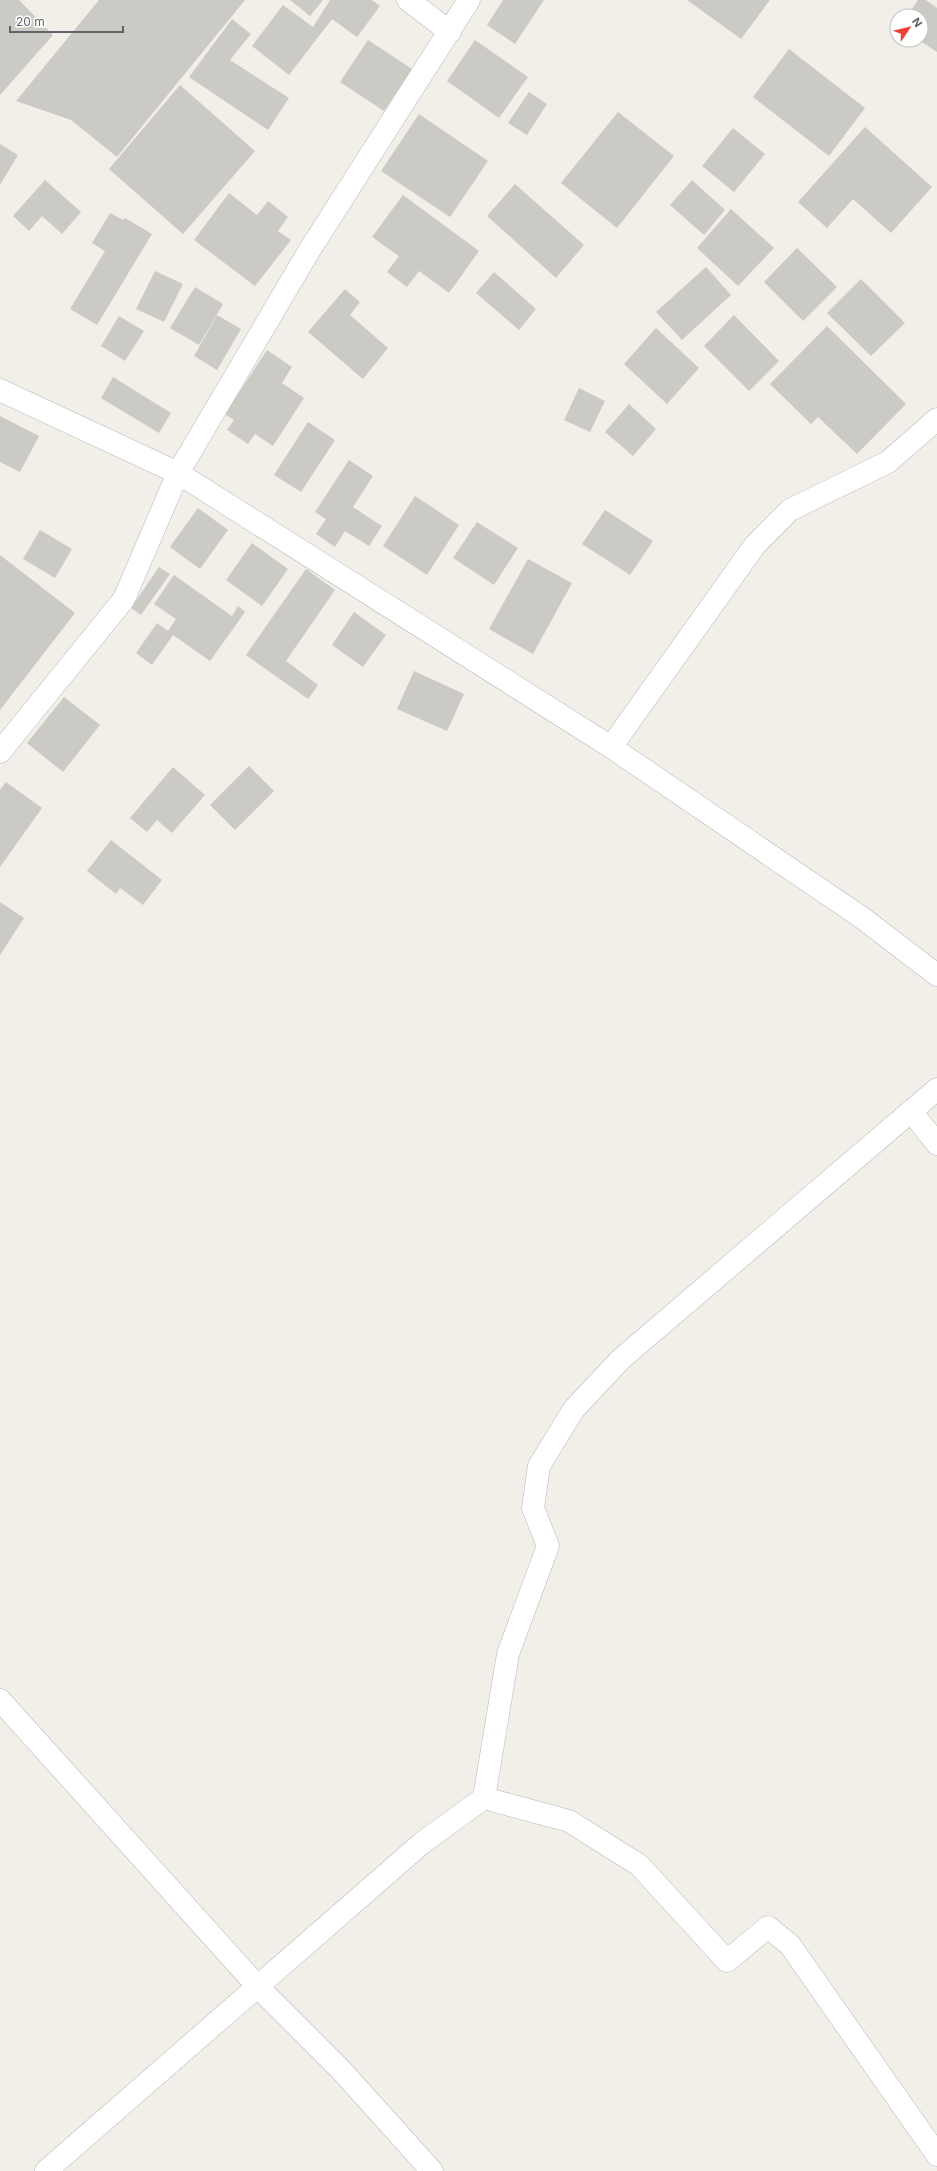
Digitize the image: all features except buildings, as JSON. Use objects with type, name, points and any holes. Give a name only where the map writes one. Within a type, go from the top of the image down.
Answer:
[{"type":"street","points":[[408,0],[450,32]]},
{"type":"street","points":[[0,752],[124,598],[178,473],[309,250],[450,32],[469,0]]},
{"type":"street","points":[[0,390],[178,473],[611,747],[861,917],[937,975]]},
{"type":"street","points":[[611,747],[755,545],[790,510],[888,462],[937,419]]},
{"type":"street","points":[[46,2171],[422,1843],[484,1798],[508,1654],[548,1546],[534,1508],[539,1466],[574,1409],[621,1359],[937,1089]]},
{"type":"street","points":[[911,1111],[937,1144]]},
{"type":"street","points":[[0,1700],[258,1987],[341,2070],[432,2171]]},
{"type":"street","points":[[484,1798],[569,1821],[639,1865],[727,1961],[768,1926],[790,1945],[937,2155]]}]
